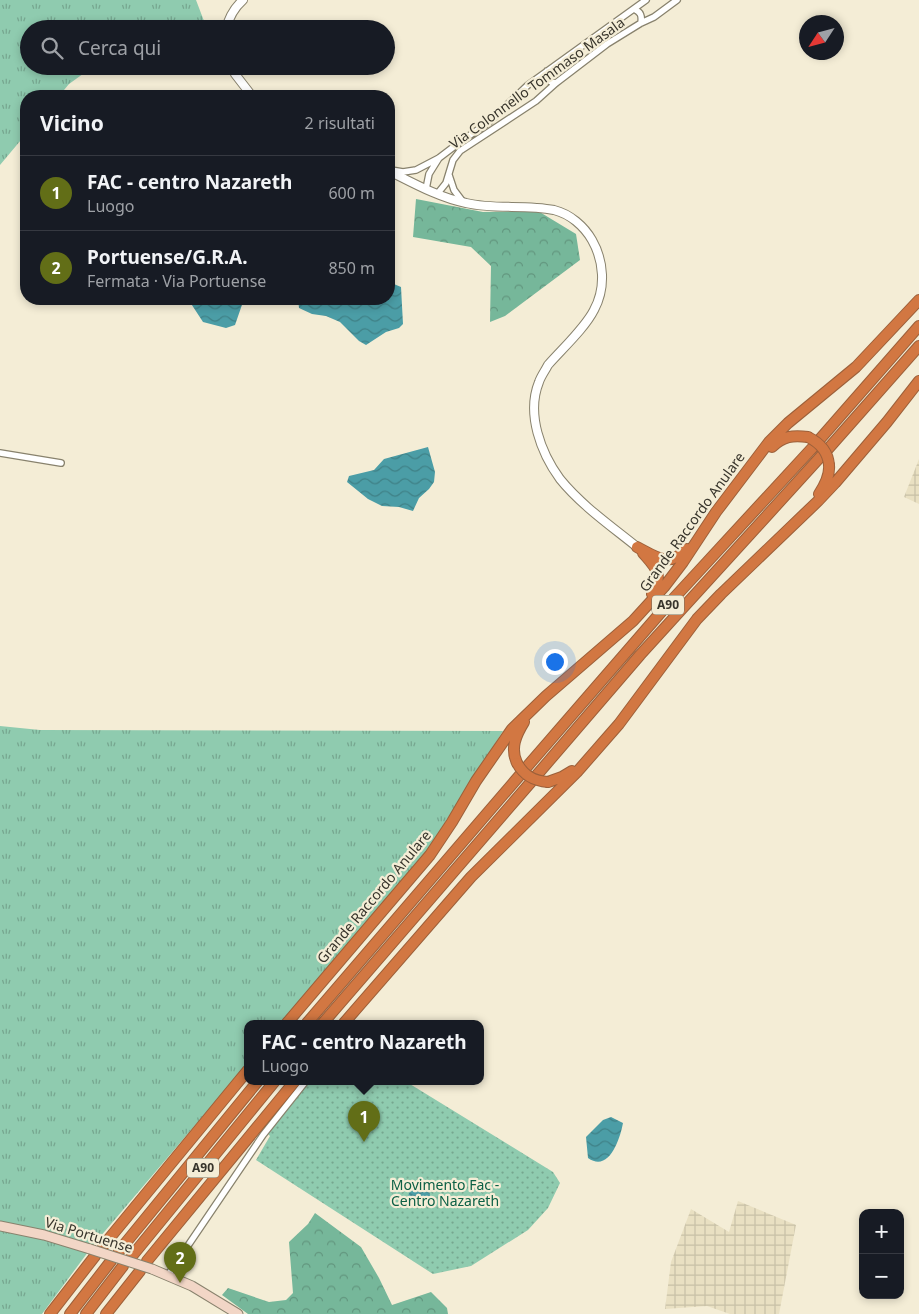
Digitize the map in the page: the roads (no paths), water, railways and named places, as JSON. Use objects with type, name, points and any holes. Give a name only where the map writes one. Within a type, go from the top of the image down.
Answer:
[{"type":"highway","name":"Grande Raccordo Anulare","points":[[290,1020],[430,855],[476,781],[512,729],[546,696],[632,621],[664,587],[716,512],[774,437],[788,423],[856,367],[919,300]]},
{"type":"highway","name":"Grande Raccordo Anulare","points":[[310,1020],[520,769],[814,440],[919,326]]},
{"type":"highway","name":"A90","points":[[326,1020],[647,648],[826,452],[919,346]]},
{"type":"highway","points":[[899,369],[919,350]]},
{"type":"highway","points":[[347,1020],[471,876],[577,772],[629,711],[697,619],[835,483],[919,381]]},
{"type":"highway","points":[[632,621],[666,589],[686,565],[753,469],[773,446],[786,437],[792,436],[814,440],[822,446],[827,455],[830,472],[827,480],[805,513]]},
{"type":"highway","points":[[637,547],[663,559],[671,560],[677,558],[689,548],[716,512]]},
{"type":"highway","points":[[632,621],[652,594],[658,582],[657,571],[650,560],[637,547]]},
{"type":"highway","points":[[546,696],[526,719],[516,737],[513,751],[520,769],[525,774],[538,781],[548,782],[559,779],[602,743]]},
{"type":"highway","points":[[103,1246],[244,1075]]},
{"type":"highway","name":"A90","points":[[119,1251],[255,1085]]},
{"type":"highway","name":"A90","points":[[132,1256],[271,1085]]},
{"type":"highway","points":[[150,1265],[292,1085]]},
{"type":"highway","points":[[50,1314],[93,1252]]},
{"type":"highway","points":[[70,1314],[111,1262]]},
{"type":"highway","points":[[86,1314],[123,1266]]},
{"type":"highway","points":[[106,1314],[140,1271]]},
{"type":"main road","name":"Via Portuense","points":[[0,1226],[44,1235],[93,1252],[150,1265],[192,1286],[238,1314]]},
{"type":"street","points":[[228,20],[243,0]]},
{"type":"street","name":"Via Colonnello Tommaso Masala","points":[[395,171],[416,170],[439,158],[489,122],[547,71],[646,0]]},
{"type":"street","name":"Via Colonnello Tommaso Masala","points":[[438,193],[446,183],[452,160],[460,150],[536,101],[556,83],[607,44],[654,17],[677,0]]},
{"type":"street","points":[[634,9],[640,13],[641,23]]},
{"type":"street","points":[[547,71],[549,80],[552,83],[556,83]]},
{"type":"street","points":[[236,75],[247,90]]},
{"type":"street","points":[[426,189],[429,174],[439,158]]},
{"type":"street","points":[[449,172],[454,190],[465,203]]},
{"type":"street","points":[[395,174],[426,189],[465,203],[491,207],[536,208],[556,211],[568,216],[580,225],[591,238],[600,257],[602,269],[598,300],[586,322],[543,373],[536,394],[535,421],[543,449],[561,479],[604,521],[637,547]]},
{"type":"street","points":[[0,453],[61,463]]},
{"type":"street","points":[[168,1275],[263,1135],[303,1085]]},
{"type":"water","points":[[395,284],[401,287],[403,324],[399,328],[386,332],[366,345],[359,341],[340,322],[299,308],[299,305],[395,305]]},
{"type":"water","points":[[192,305],[242,305],[235,325],[226,328],[203,322]]},
{"type":"water","points":[[428,447],[435,472],[434,482],[419,498],[413,511],[399,507],[382,506],[368,499],[347,482],[349,476],[374,470],[384,459]]},
{"type":"water","points":[[611,1117],[623,1123],[616,1145],[608,1158],[602,1161],[588,1158],[586,1137],[603,1120]]},
{"type":"water","points":[[423,1184],[429,1188],[430,1196],[419,1203],[407,1202],[409,1193]]},
{"type":"place","name":"FAC - centro Nazareth","points":[[364,1142]]},
{"type":"place","name":"Portuense/G.R.A.","points":[[180,1283]]},
{"type":"park label","name":"Movimento Fac - Centro Nazareth","points":[[445,1194]]}]
